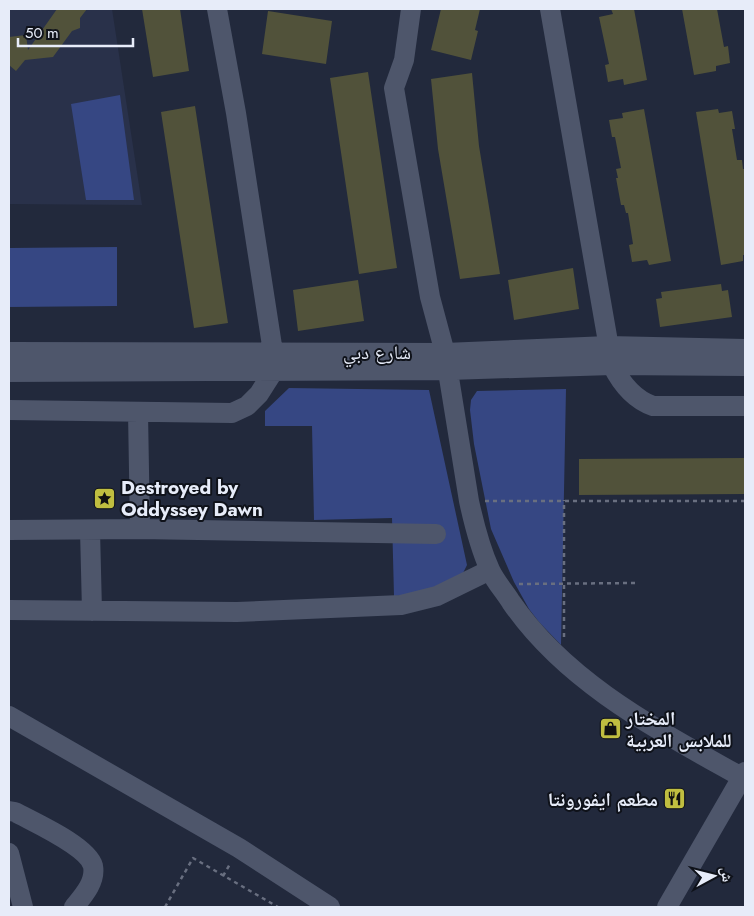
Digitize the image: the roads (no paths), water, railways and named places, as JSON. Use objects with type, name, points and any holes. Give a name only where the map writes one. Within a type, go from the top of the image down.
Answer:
[{"type":"street","points":[[9,410],[232,413],[247,406],[259,394],[273,372],[273,352],[236,113],[216,9]]},
{"type":"street","points":[[550,9],[610,356],[623,383],[645,403],[653,406],[745,406]]},
{"type":"street","points":[[406,10],[404,60],[394,88],[430,297],[447,362],[469,500],[477,531],[495,578],[519,614],[539,639],[592,686],[645,720],[744,776],[667,907]]},
{"type":"street","name":"شارع دبي","points":[[9,372],[273,372],[447,362],[745,349]]},
{"type":"street","name":"شارع دبي","points":[[9,352],[273,352],[447,362]]},
{"type":"street","name":"شارع دبي","points":[[610,356],[745,366]]},
{"type":"street","points":[[138,412],[140,529]]},
{"type":"street","points":[[9,530],[140,529],[436,534]]},
{"type":"street","points":[[90,530],[92,611]]},
{"type":"street","points":[[9,610],[238,612],[401,605],[495,578]]},
{"type":"street","points":[[9,716],[239,848],[330,907]]},
{"type":"street","points":[[9,811],[15,812],[70,842],[89,858],[93,867],[89,887],[74,907]]},
{"type":"street","points":[[9,853],[23,907]]},
{"type":"place","name":"Destroyed by Oddyssey Dawn","points":[[105,498]]},
{"type":"place","name":"المختار للملابس العربية","points":[[610,729]]},
{"type":"place","name":"مطعم ايفورونتا","points":[[674,799]]}]
